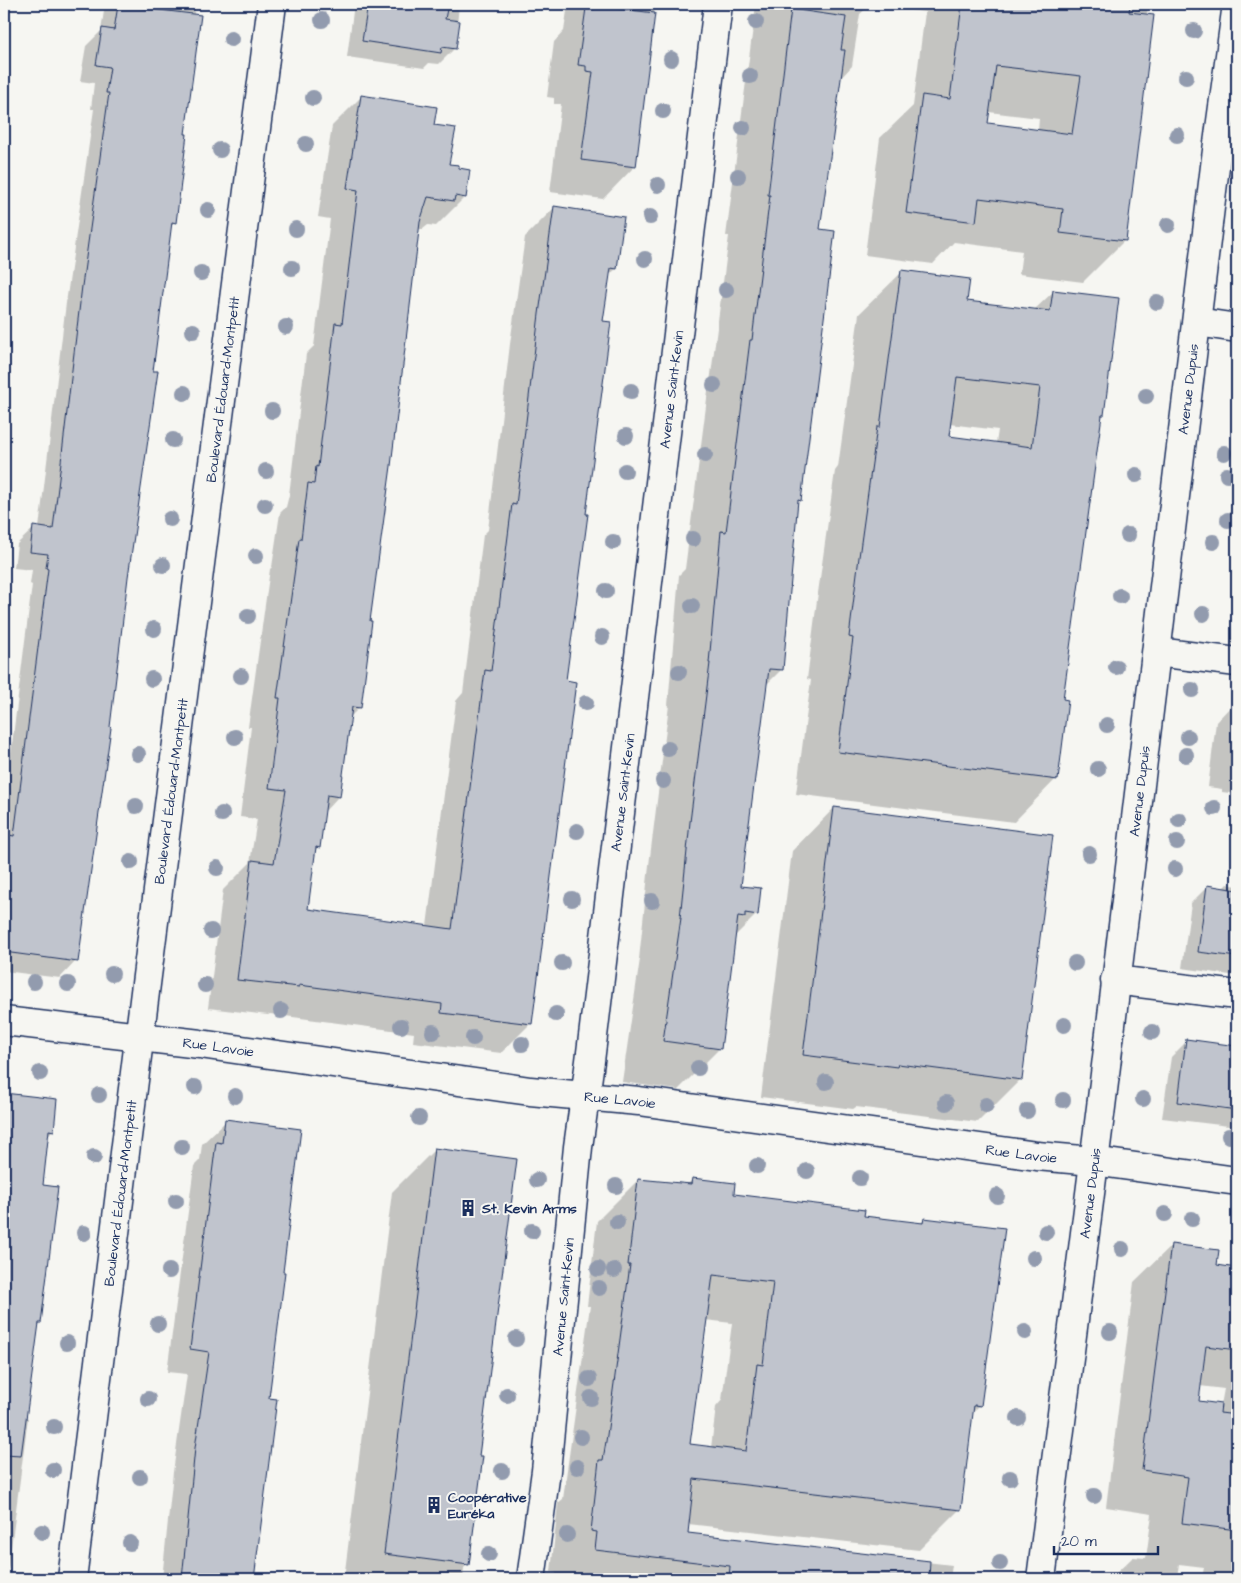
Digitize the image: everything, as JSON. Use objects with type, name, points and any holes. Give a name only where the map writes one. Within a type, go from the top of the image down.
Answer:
[{"type":"street","name":"Boulevard Édouard-Montpetit","points":[[72,1579],[272,4]]},
{"type":"street","name":"Avenue Saint-Kevin","points":[[531,1579],[546,1471],[578,1147],[718,4]]},
{"type":"street","name":"Avenue Dupuis","points":[[1041,1579],[1157,652],[1216,158],[1237,4]]},
{"type":"street","points":[[1197,322],[1237,328]]},
{"type":"street","points":[[1157,652],[1237,662]]},
{"type":"street","points":[[1115,980],[1237,996]]},
{"type":"street","name":"Rue Lavoie","points":[[4,1021],[200,1044],[530,1091],[585,1095],[1237,1181]]},
{"type":"building","points":[[368,4],[448,4],[445,19],[460,21],[456,49],[442,47],[441,53],[362,41]]},
{"type":"building","points":[[962,4],[1108,4],[1130,6],[1129,12],[1154,15],[1126,241],[1060,233],[1063,209],[979,198],[976,222],[906,213],[922,95],[950,99]],"holes":[[[996,66],[1081,76],[1072,134],[988,123]]]},
{"type":"building","points":[[118,5],[201,15],[185,134],[187,134],[176,223],[172,222],[153,371],[158,371],[128,577],[111,728],[78,962],[4,952],[4,834],[14,836],[48,569],[46,568],[48,554],[30,552],[33,526],[53,529],[82,286],[109,93],[106,93],[110,67],[96,65],[102,28],[114,30]]},
{"type":"building","points":[[595,6],[655,13],[636,167],[581,160],[593,72],[586,71],[586,66],[578,65],[586,8],[595,9]]},
{"type":"building","points":[[791,9],[846,17],[841,50],[845,50],[820,229],[835,231],[801,501],[798,500],[783,670],[769,669],[741,886],[761,888],[758,915],[745,913],[745,917],[738,916],[721,1049],[663,1041],[681,918],[690,822],[710,663],[721,531],[726,532],[750,340],[752,340]]},
{"type":"building","points":[[361,95],[437,107],[434,125],[456,128],[449,164],[459,165],[459,168],[470,170],[466,198],[455,196],[454,201],[428,197],[420,222],[391,466],[370,621],[372,621],[361,708],[352,707],[340,797],[327,795],[320,848],[316,847],[308,909],[452,929],[485,670],[491,671],[512,504],[516,505],[554,206],[624,217],[617,269],[611,268],[603,321],[611,322],[566,680],[576,682],[532,1024],[441,1013],[442,1004],[299,985],[299,987],[237,980],[252,860],[274,863],[286,790],[269,788],[280,698],[277,698],[308,483],[314,484],[316,466],[318,467],[335,323],[342,324],[358,190],[347,188]]},
{"type":"building","points":[[901,270],[970,279],[967,301],[1050,311],[1053,290],[1119,298],[1063,699],[1068,700],[1058,780],[838,752],[853,638],[849,637],[859,557],[877,427],[880,427]],"holes":[[[957,377],[1040,387],[1032,447],[949,436]]]},
{"type":"building","points":[[834,807],[1053,835],[1022,1080],[898,1064],[897,1067],[803,1055]]},
{"type":"building","points":[[1207,885],[1237,890],[1237,957],[1198,952]]},
{"type":"building","points":[[1186,1039],[1237,1046],[1237,1110],[1178,1102]]},
{"type":"building","points":[[4,1093],[57,1099],[54,1131],[49,1130],[43,1185],[58,1187],[41,1323],[39,1323],[21,1456],[4,1455]]},
{"type":"building","points":[[225,1119],[301,1129],[269,1398],[277,1399],[254,1579],[182,1579],[195,1448],[209,1352],[190,1349],[216,1142],[222,1143]]},
{"type":"building","points":[[434,1148],[517,1159],[479,1456],[483,1456],[469,1565],[384,1554]]},
{"type":"building","points":[[692,1178],[735,1183],[734,1194],[865,1210],[864,1216],[923,1223],[924,1218],[1005,1228],[981,1406],[974,1405],[961,1510],[694,1479],[688,1533],[930,1561],[929,1579],[729,1579],[730,1566],[595,1550],[597,1532],[591,1531],[599,1460],[603,1460],[607,1435],[630,1265],[628,1265],[638,1179],[691,1184]],"holes":[[[713,1275],[773,1282],[763,1365],[757,1364],[746,1451],[690,1444]]]},
{"type":"building","points":[[1171,1244],[1219,1250],[1217,1265],[1237,1268],[1237,1350],[1206,1346],[1199,1401],[1221,1404],[1220,1413],[1237,1415],[1237,1530],[1182,1523],[1188,1477],[1142,1470]]},
{"type":"place","name":"St. Kevin Arms","points":[[468,1208]]},
{"type":"place","name":"Coopérative Euréka","points":[[434,1505]]}]
